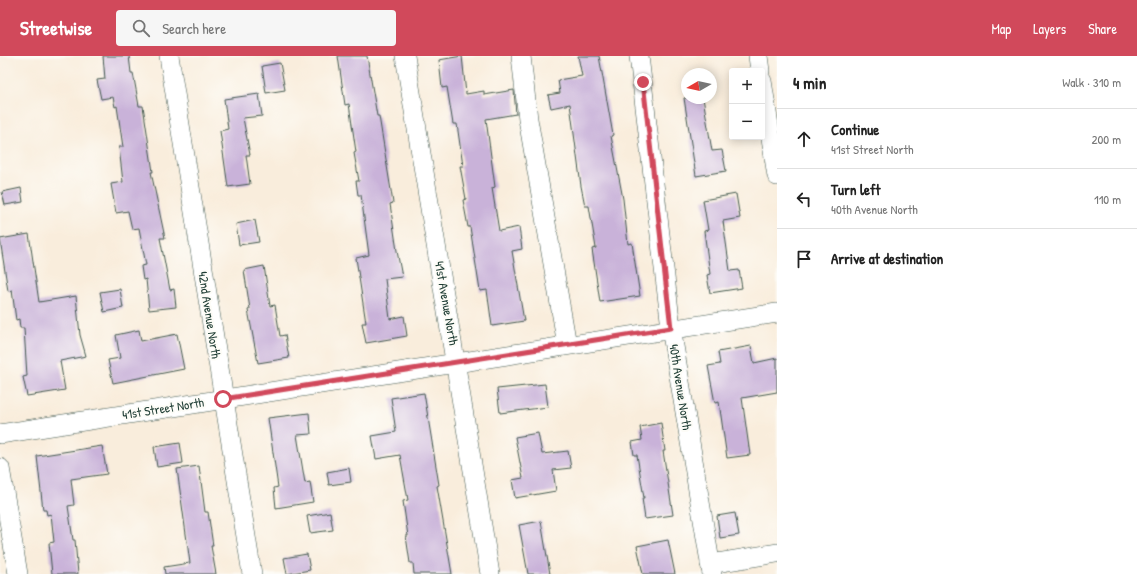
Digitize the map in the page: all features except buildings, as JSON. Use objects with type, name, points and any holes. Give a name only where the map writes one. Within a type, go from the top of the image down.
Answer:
[{"type":"street","name":"42nd Avenue North","points":[[169,56],[252,574]]},
{"type":"street","name":"41st Avenue North","points":[[405,56],[457,363],[490,574]]},
{"type":"street","points":[[521,56],[528,119],[567,345]]},
{"type":"street","name":"40th Avenue North","points":[[639,56],[671,328],[711,569]]},
{"type":"street","points":[[758,56],[760,68]]},
{"type":"street","points":[[765,100],[777,176]]},
{"type":"street","name":"41st Street North","points":[[0,434],[671,328],[777,313]]},
{"type":"street","points":[[0,468],[18,574]]},
{"type":"street","points":[[711,569],[777,553]]},
{"type":"route","points":[[223,399],[671,328],[656,210],[643,82]]}]
